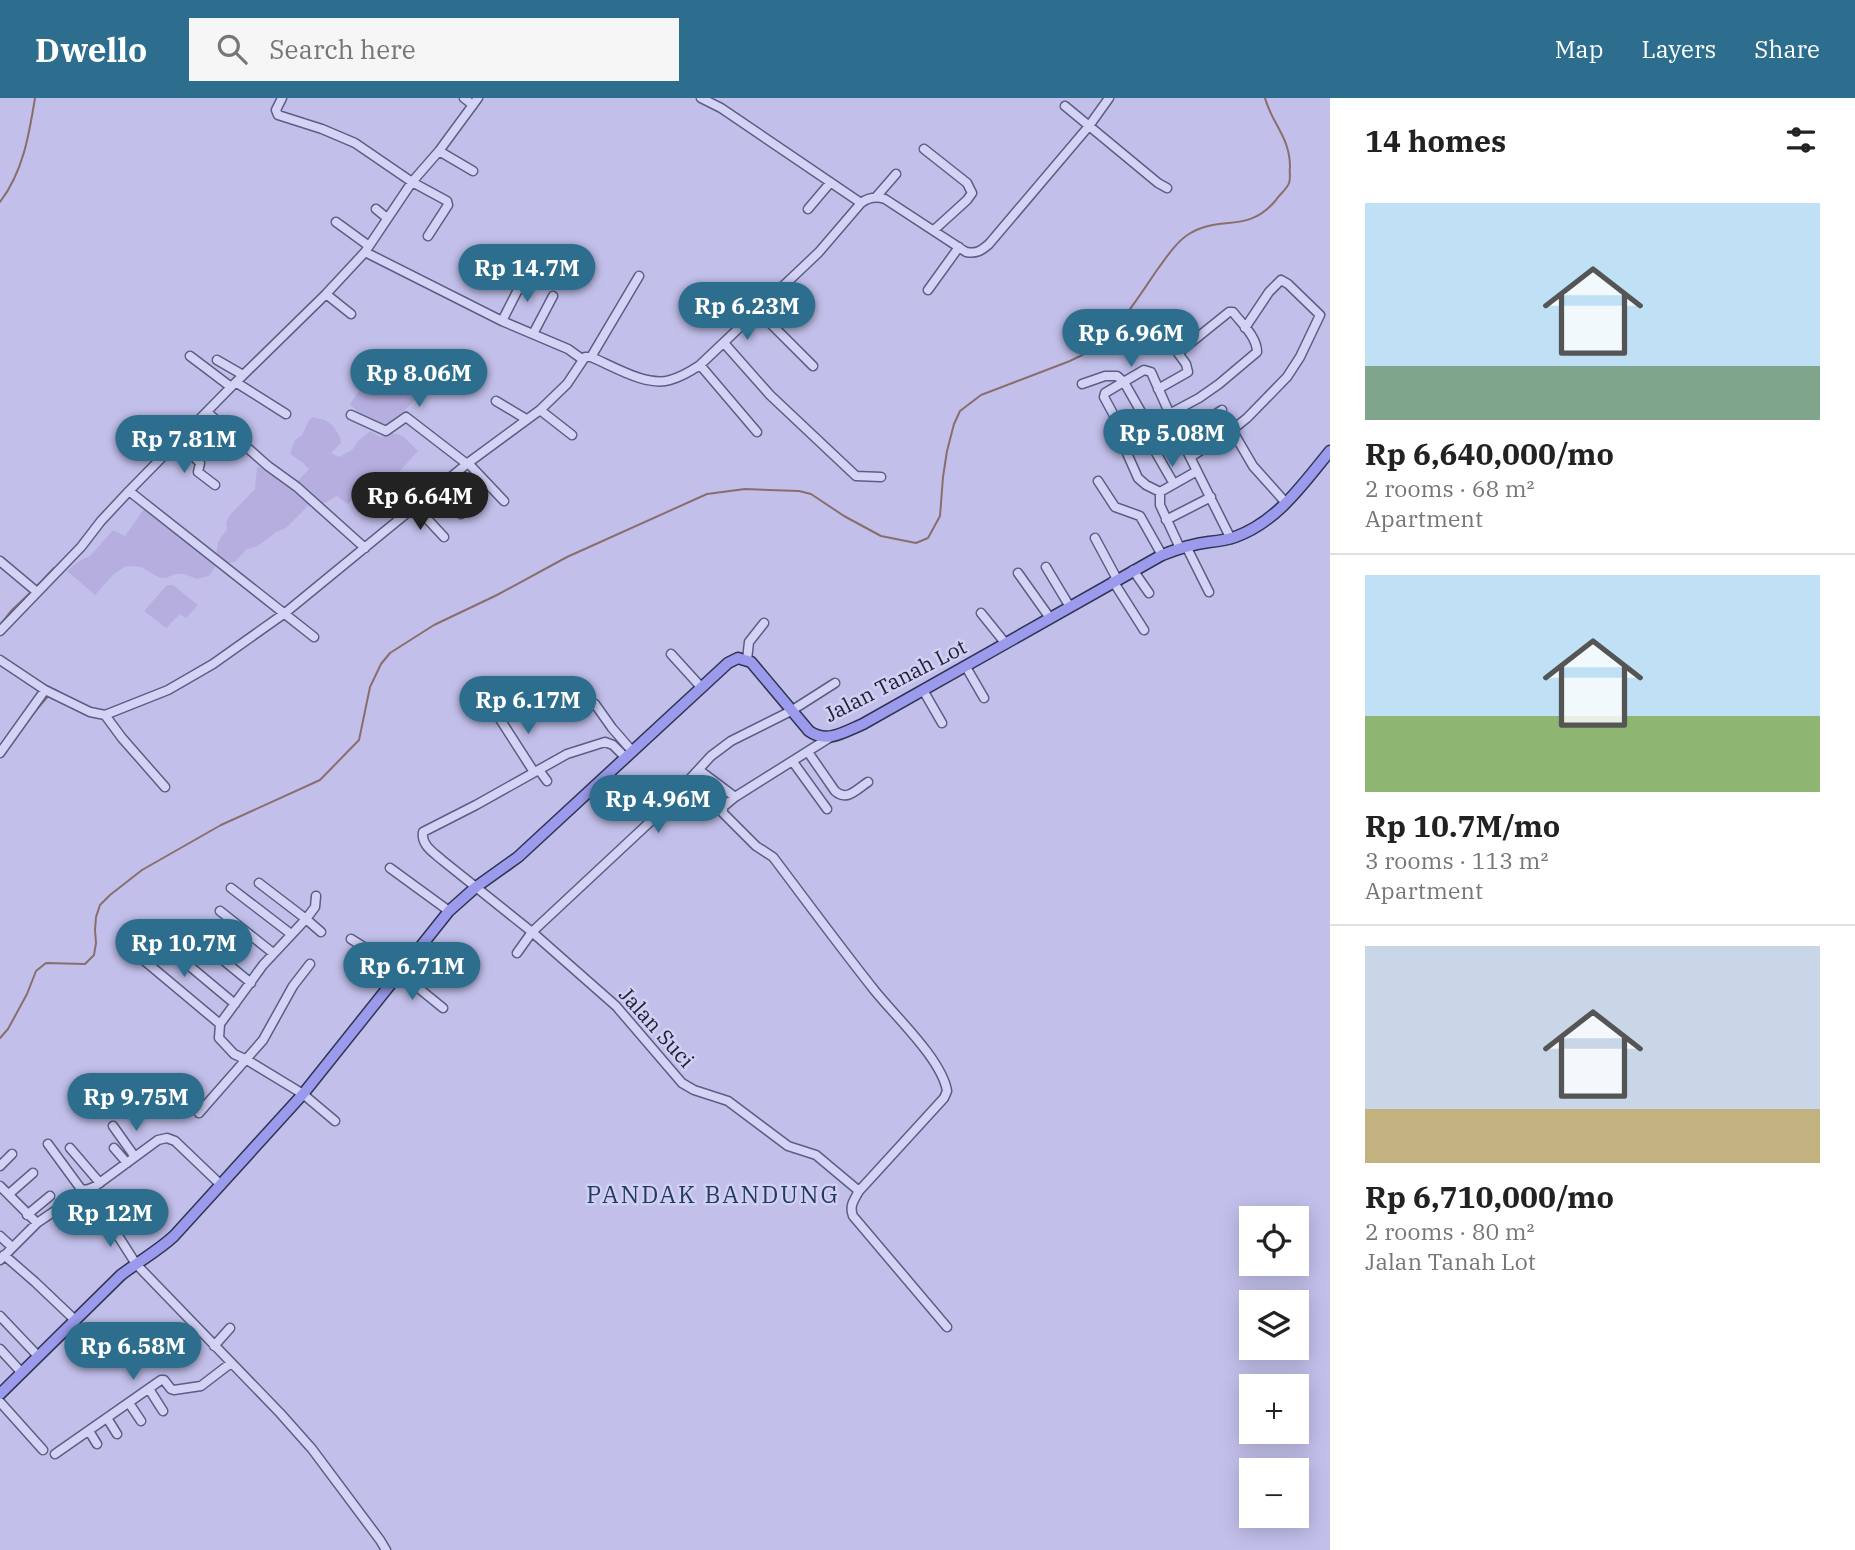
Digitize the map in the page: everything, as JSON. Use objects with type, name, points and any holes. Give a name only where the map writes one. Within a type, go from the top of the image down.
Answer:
[{"type":"main road","name":"Jalan Tanah Lot","points":[[747,660],[753,663],[808,731],[823,738],[830,738],[863,724],[1162,555],[1183,547],[1231,539],[1260,524],[1286,503],[1330,451]]},
{"type":"main road","points":[[0,1394],[115,1281],[164,1246],[221,1185],[303,1094],[449,911],[476,887],[518,857],[731,660],[747,660]]},
{"type":"street","points":[[282,98],[276,110],[278,116],[355,143],[448,203],[428,236]]},
{"type":"street","points":[[0,631],[81,547],[129,491],[326,294],[367,249],[412,182],[439,151],[475,101],[464,98]]},
{"type":"street","points":[[701,98],[721,108],[861,203]]},
{"type":"street","points":[[0,660],[50,692],[90,712],[105,715],[168,690],[202,671],[282,611],[468,463],[540,410],[574,376],[585,356],[653,381],[671,380],[700,365],[819,252],[868,198],[885,199],[966,252],[976,253],[989,244],[1109,98]]},
{"type":"street","points":[[1065,106],[1167,188]]},
{"type":"street","points":[[924,149],[967,183],[972,193],[934,230]]},
{"type":"street","points":[[439,151],[472,171]]},
{"type":"street","points":[[876,197],[896,174]]},
{"type":"street","points":[[808,209],[830,183]]},
{"type":"street","points":[[376,209],[387,218]]},
{"type":"street","points":[[336,222],[367,249],[502,321],[568,349],[582,359]]},
{"type":"street","points":[[928,290],[959,247]]},
{"type":"street","points":[[502,321],[526,274]]},
{"type":"street","points":[[591,357],[639,276]]},
{"type":"street","points":[[1191,457],[1247,418],[1287,377],[1320,315],[1281,280],[1269,292],[1245,328]]},
{"type":"street","points":[[326,294],[351,314]]},
{"type":"street","points":[[533,334],[553,296]]},
{"type":"street","points":[[758,311],[813,366]]},
{"type":"street","points":[[1082,384],[1117,376],[1124,382],[1149,426],[1154,428],[1219,384],[1257,352],[1253,338],[1233,312],[1229,312],[1178,353],[1188,372],[1158,390]]},
{"type":"street","points":[[724,343],[770,395],[856,476],[881,477]]},
{"type":"street","points":[[190,356],[286,414]]},
{"type":"street","points":[[217,359],[237,382]]},
{"type":"street","points":[[700,365],[757,432]]},
{"type":"street","points":[[1160,492],[1138,478],[1126,451],[1124,433],[1104,397],[1105,393],[1144,370],[1149,371],[1231,539]]},
{"type":"street","points":[[496,401],[526,419]]},
{"type":"street","points":[[540,410],[572,435]]},
{"type":"street","points":[[1180,437],[1222,410]]},
{"type":"street","points":[[207,412],[364,547]]},
{"type":"street","points":[[351,415],[386,431],[406,417],[468,463],[504,501]]},
{"type":"street","points":[[1231,430],[1253,466],[1286,503]]},
{"type":"street","points":[[178,441],[200,464],[198,472],[215,485]]},
{"type":"street","points":[[1154,451],[1174,484]]},
{"type":"street","points":[[1160,492],[1197,471]]},
{"type":"street","points":[[1098,481],[1115,507],[1140,516],[1162,555]]},
{"type":"street","points":[[436,490],[461,514]]},
{"type":"street","points":[[129,491],[314,637]]},
{"type":"street","points":[[1160,492],[1160,505],[1166,520],[1209,592]]},
{"type":"street","points":[[1166,520],[1211,496]]},
{"type":"street","points":[[416,507],[444,537]]},
{"type":"street","points":[[1095,538],[1144,630]]},
{"type":"street","points":[[0,561],[37,592]]},
{"type":"street","points":[[1046,567],[1070,607]]},
{"type":"street","points":[[1133,570],[1149,593]]},
{"type":"street","points":[[1018,573],[1049,618]]},
{"type":"street","points":[[981,613],[1006,644]]},
{"type":"street","points":[[747,660],[749,642],[764,623]]},
{"type":"street","points":[[671,654],[701,687]]},
{"type":"street","points":[[966,667],[985,698]]},
{"type":"street","points":[[517,953],[532,932],[652,820],[711,756],[731,741],[792,710],[835,683]]},
{"type":"street","points":[[923,690],[942,723]]},
{"type":"street","points":[[0,753],[50,692]]},
{"type":"street","points":[[595,704],[630,755]]},
{"type":"street","points":[[105,715],[165,787]]},
{"type":"street","points":[[498,716],[536,771],[547,781]]},
{"type":"street","points":[[830,738],[735,797],[723,807],[723,813],[756,846],[773,857],[876,992],[935,1062],[946,1086],[944,1098],[859,1191],[851,1210],[852,1216],[947,1327]]},
{"type":"street","points":[[536,771],[568,754],[605,743],[630,755]]},
{"type":"street","points":[[808,752],[841,796],[847,796],[868,782]]},
{"type":"street","points":[[793,762],[827,808]]},
{"type":"street","points":[[699,770],[735,797]]},
{"type":"street","name":"Jalan Suci","points":[[536,771],[423,832],[423,840],[428,848],[532,932],[616,1006],[682,1083],[694,1090],[728,1101],[788,1146],[816,1155],[859,1191]]},
{"type":"street","points":[[390,868],[449,911]]},
{"type":"street","points":[[259,883],[321,932]]},
{"type":"street","points":[[231,888],[291,934]]},
{"type":"street","points":[[316,896],[315,907],[273,953],[220,1024],[219,1033],[220,1041],[234,1054],[303,1094],[335,1121]]},
{"type":"street","points":[[220,911],[273,953]]},
{"type":"street","points":[[184,928],[251,983]]},
{"type":"street","points":[[150,933],[235,1004]]},
{"type":"street","points":[[351,939],[401,972],[443,1008]]},
{"type":"street","points":[[128,947],[220,1024]]},
{"type":"street","points":[[199,1113],[263,1040],[293,986],[310,964]]},
{"type":"street","points":[[113,1126],[135,1157]]},
{"type":"street","points":[[48,1144],[81,1189],[94,1187],[158,1140],[170,1138],[221,1185]]},
{"type":"street","points":[[70,1148],[100,1183]]},
{"type":"street","points":[[114,1148],[127,1163]]},
{"type":"street","points":[[0,1166],[12,1154]]},
{"type":"street","points":[[9,1194],[33,1173]]},
{"type":"street","points":[[0,1186],[37,1223]]},
{"type":"street","points":[[27,1215],[50,1196]]},
{"type":"street","points":[[62,1206],[37,1223],[2,1257],[75,1320]]},
{"type":"street","points":[[108,1220],[136,1264],[312,1450],[386,1550]]},
{"type":"street","points":[[0,1236],[12,1247]]},
{"type":"street","points":[[0,1315],[38,1356]]},
{"type":"street","points":[[215,1346],[230,1328]]},
{"type":"street","points":[[0,1349],[22,1373]]},
{"type":"street","points":[[55,1454],[163,1380],[174,1390],[199,1386],[231,1363]]},
{"type":"street","points":[[149,1389],[163,1410]]},
{"type":"street","points":[[0,1402],[43,1450]]},
{"type":"street","points":[[129,1403],[141,1421]]},
{"type":"street","points":[[107,1418],[117,1434]]},
{"type":"street","points":[[89,1431],[97,1444]]},
{"type":"shaded area","points":[[383,356],[410,367],[414,359],[439,370],[389,428],[362,417],[350,404],[362,386],[372,382],[377,364]]},
{"type":"shaded area","points":[[313,417],[325,420],[333,426],[341,443],[331,453],[339,457],[352,450],[370,431],[380,437],[393,433],[403,436],[418,451],[399,472],[387,478],[380,475],[370,489],[366,487],[348,504],[337,496],[323,504],[310,504],[286,528],[258,546],[247,549],[235,562],[227,563],[216,555],[218,542],[227,529],[229,516],[255,489],[257,467],[271,468],[296,483],[309,469],[290,454],[295,440],[302,435]]},
{"type":"shaded area","points":[[146,506],[217,564],[209,576],[197,579],[184,574],[160,578],[141,567],[126,566],[114,574],[95,595],[67,571],[90,556],[113,530],[125,536]]},
{"type":"shaded area","points":[[167,585],[173,585],[198,605],[186,618],[180,614],[166,628],[144,611]]},
{"type":"waterway","points":[[0,202],[20,166],[35,98]]},
{"type":"waterway","points":[[0,1038],[8,1029],[27,994],[36,971],[46,963],[85,964],[94,955],[96,917],[100,905],[110,895],[142,870],[221,825],[320,780],[359,740],[370,687],[381,664],[390,653],[434,625],[567,557],[707,494],[745,489],[799,491],[811,494],[881,536],[916,543],[928,538],[940,516],[947,451],[960,411],[981,395],[1085,354],[1098,345],[1120,322],[1184,237],[1200,228],[1255,217],[1265,211],[1287,187],[1290,181],[1287,147],[1265,98]]},
{"type":"waterway","points":[[36,587],[54,568]]},
{"type":"waterway","points":[[0,625],[31,592]]},
{"type":"waterway","points":[[39,682],[53,689]]},
{"type":"waterway","points":[[54,689],[68,697]]},
{"type":"waterway","points":[[32,715],[49,695]]},
{"type":"district","name":"PANDAK BANDUNG","points":[[713,1194]]}]
